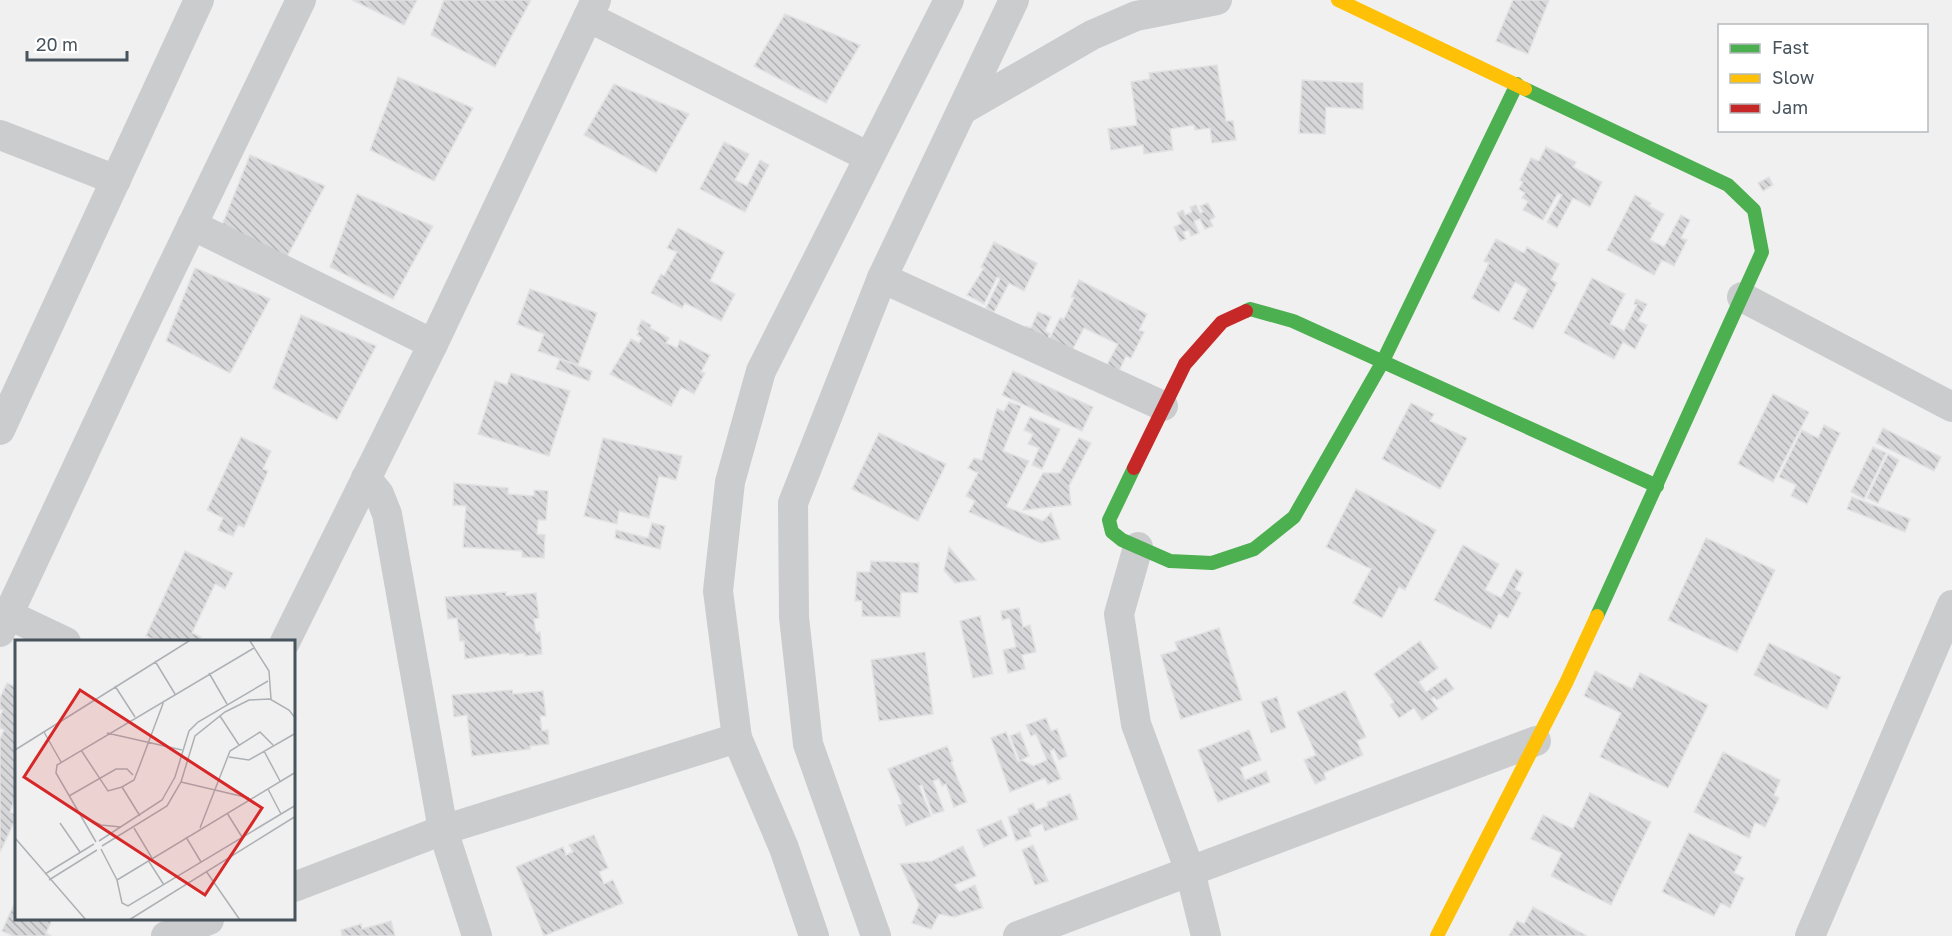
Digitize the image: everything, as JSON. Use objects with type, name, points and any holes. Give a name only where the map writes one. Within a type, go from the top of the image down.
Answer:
[{"type":"street","points":[[0,430],[199,0]]},
{"type":"street","points":[[59,640],[4,623],[301,0]]},
{"type":"street","points":[[814,936],[784,848],[737,738],[718,591],[730,482],[760,371],[949,0]]},
{"type":"street","points":[[876,936],[808,744],[794,617],[794,503],[882,278],[1014,0]]},
{"type":"street","points":[[962,110],[1092,35],[1136,16],[1217,0]]},
{"type":"street","points":[[1338,0],[1728,185],[1754,210],[1762,252],[1566,683],[1437,936]]},
{"type":"street","points":[[286,640],[433,344],[592,9],[869,157]]},
{"type":"street","points":[[1517,84],[1382,363],[1294,517],[1254,549],[1212,563],[1170,561],[1122,540],[1112,532],[1109,520],[1185,364],[1222,322],[1250,309],[1293,321],[1382,363],[1657,486]]},
{"type":"street","points":[[0,135],[116,180]]},
{"type":"street","points":[[192,225],[433,344]]},
{"type":"street","points":[[882,278],[1164,406]]},
{"type":"street","points":[[1742,297],[1952,406]]},
{"type":"street","points":[[366,478],[379,494],[387,514],[443,830],[477,936]]},
{"type":"street","points":[[1138,547],[1119,614],[1136,724],[1190,872],[1206,936]]},
{"type":"street","points":[[1810,936],[1952,605]]},
{"type":"street","points":[[296,886],[443,830],[737,738]]},
{"type":"street","points":[[1018,936],[1536,741]]},
{"type":"street","points":[[147,936],[154,921]]},
{"type":"street","points":[[166,936],[206,921]]},
{"type":"building","points":[[352,0],[417,0],[404,25]]},
{"type":"building","points":[[444,0],[531,0],[495,67],[431,35]]},
{"type":"building","points":[[1513,0],[1549,0],[1528,54],[1496,41]]},
{"type":"building","points":[[785,14],[860,45],[826,103],[754,66]]},
{"type":"building","points":[[1217,65],[1226,121],[1233,121],[1236,140],[1212,143],[1210,128],[1195,130],[1194,125],[1170,129],[1173,150],[1144,154],[1143,145],[1111,150],[1108,129],[1137,125],[1131,82],[1150,79],[1149,73]]},
{"type":"building","points":[[398,77],[473,108],[434,181],[370,150]]},
{"type":"building","points":[[1302,80],[1363,83],[1363,109],[1326,107],[1325,134],[1299,133]]},
{"type":"building","points":[[614,84],[689,114],[656,173],[584,135]]},
{"type":"building","points":[[724,142],[749,154],[735,180],[747,186],[760,160],[769,165],[745,212],[700,189]]},
{"type":"building","points":[[1546,147],[1576,162],[1573,167],[1602,182],[1590,207],[1573,198],[1557,228],[1547,222],[1562,195],[1558,193],[1543,220],[1523,210],[1528,201],[1522,198],[1525,193],[1519,189],[1523,182],[1520,180],[1531,158],[1539,161]]},
{"type":"building","points":[[250,155],[325,186],[285,260],[221,228]]},
{"type":"building","points":[[1769,177],[1773,185],[1763,191],[1758,183]]},
{"type":"building","points":[[357,194],[433,226],[393,299],[330,267]]},
{"type":"building","points":[[1635,195],[1651,203],[1649,206],[1664,214],[1650,240],[1664,247],[1681,215],[1690,220],[1681,238],[1687,240],[1674,266],[1662,260],[1654,275],[1607,250]]},
{"type":"building","points":[[1208,203],[1215,217],[1210,220],[1213,226],[1205,229],[1200,219],[1194,221],[1199,233],[1191,236],[1189,230],[1183,232],[1186,239],[1180,241],[1174,227],[1182,223],[1177,213],[1183,210],[1185,215],[1192,212],[1190,207],[1196,205],[1200,213],[1203,212],[1200,206]]},
{"type":"building","points":[[678,228],[724,252],[710,281],[735,294],[721,321],[685,303],[682,308],[651,293],[661,274],[664,276],[677,252],[667,248]]},
{"type":"building","points":[[1496,239],[1524,253],[1527,247],[1559,264],[1551,280],[1557,283],[1533,329],[1513,319],[1528,289],[1515,282],[1499,312],[1472,298],[1489,263],[1484,261]]},
{"type":"building","points":[[994,242],[1037,263],[1024,291],[1009,283],[994,312],[986,308],[1000,279],[997,277],[984,304],[967,295],[984,268],[981,267]]},
{"type":"building","points":[[195,268],[270,299],[230,373],[166,341]]},
{"type":"building","points":[[1592,278],[1625,294],[1610,324],[1624,331],[1637,305],[1634,304],[1636,299],[1647,304],[1638,321],[1647,325],[1635,349],[1623,342],[1614,359],[1564,333]]},
{"type":"building","points":[[1079,280],[1147,314],[1139,330],[1144,332],[1131,358],[1126,356],[1119,371],[1107,365],[1118,344],[1084,328],[1068,358],[1046,346],[1060,318],[1064,319]]},
{"type":"building","points":[[530,289],[597,313],[578,365],[538,351],[544,334],[517,324]]},
{"type":"building","points":[[1038,312],[1051,317],[1045,331],[1050,334],[1044,347],[1021,338],[1026,326],[1031,328]]},
{"type":"building","points":[[301,315],[376,346],[337,420],[273,388]]},
{"type":"building","points":[[642,320],[651,325],[650,328],[669,338],[666,343],[677,348],[680,340],[710,355],[701,372],[705,373],[694,394],[681,387],[671,406],[610,374],[631,339],[639,343],[642,338],[637,335],[639,331],[637,329]]},
{"type":"building","points":[[560,359],[592,371],[589,381],[556,369]]},
{"type":"building","points":[[1013,371],[1093,407],[1082,431],[1002,395]]},
{"type":"building","points":[[511,373],[570,391],[549,456],[478,434],[495,381],[507,385]]},
{"type":"building","points":[[1773,394],[1809,412],[1773,482],[1738,464]]},
{"type":"building","points":[[1009,402],[1021,406],[1003,451],[1029,461],[1006,507],[1043,521],[1051,513],[1060,539],[1041,543],[969,512],[975,501],[966,496],[978,473],[968,468],[974,458],[982,460],[997,409],[1004,411]]},
{"type":"building","points":[[1411,403],[1434,414],[1430,421],[1467,438],[1440,489],[1382,459]]},
{"type":"building","points":[[1030,417],[1060,429],[1042,469],[1032,465],[1039,448],[1028,444],[1033,434],[1024,430]]},
{"type":"building","points":[[1824,425],[1840,433],[1807,504],[1791,496],[1796,485],[1779,477],[1802,430],[1818,438]]},
{"type":"building","points":[[1883,428],[1941,457],[1934,471],[1876,443]]},
{"type":"building","points":[[879,433],[946,464],[918,521],[852,489]]},
{"type":"building","points":[[241,437],[271,451],[263,469],[268,471],[244,527],[238,525],[233,536],[218,530],[223,518],[207,510]]},
{"type":"building","points":[[603,438],[682,456],[676,480],[659,476],[649,518],[619,511],[617,524],[584,516]]},
{"type":"building","points":[[1079,438],[1091,443],[1069,486],[1071,505],[1023,510],[1043,473],[1060,473]]},
{"type":"building","points":[[1873,447],[1886,453],[1864,499],[1851,492]]},
{"type":"building","points":[[1888,454],[1899,460],[1878,503],[1867,498]]},
{"type":"building","points":[[454,483],[508,488],[508,494],[534,496],[534,490],[548,491],[546,520],[538,520],[537,534],[545,535],[544,558],[522,557],[522,551],[463,547],[466,506],[453,505]]},
{"type":"building","points":[[1356,489],[1436,530],[1405,590],[1399,587],[1382,618],[1353,603],[1371,569],[1326,547]]},
{"type":"building","points":[[1852,497],[1910,519],[1905,532],[1847,509]]},
{"type":"building","points":[[652,523],[665,526],[660,549],[615,538],[616,530],[648,538]]},
{"type":"building","points":[[1706,538],[1775,570],[1737,652],[1668,620]]},
{"type":"building","points":[[1463,545],[1499,564],[1485,590],[1501,598],[1516,569],[1523,573],[1515,589],[1521,593],[1508,618],[1499,613],[1491,629],[1434,600]]},
{"type":"building","points":[[949,547],[976,580],[955,583],[944,570]]},
{"type":"building","points":[[185,551],[233,573],[225,589],[215,584],[192,633],[201,637],[200,640],[155,640],[146,636]]},
{"type":"building","points":[[871,561],[919,563],[918,593],[901,592],[900,617],[862,616],[862,601],[855,601],[857,572],[870,572]]},
{"type":"building","points":[[506,592],[506,596],[536,593],[539,618],[534,619],[536,633],[540,632],[542,654],[525,656],[525,653],[510,655],[509,653],[465,659],[464,641],[460,641],[457,618],[448,619],[445,597]]},
{"type":"building","points":[[1019,608],[1023,627],[1030,625],[1036,652],[1022,655],[1025,669],[1008,673],[1003,650],[1016,647],[1010,618],[1002,620],[1001,611]]},
{"type":"building","points":[[980,616],[993,674],[973,678],[960,621]]},
{"type":"building","points":[[1219,628],[1242,700],[1181,719],[1161,655],[1178,650],[1175,642]]},
{"type":"building","points":[[1420,641],[1438,668],[1419,682],[1426,692],[1446,678],[1454,689],[1437,700],[1434,697],[1431,699],[1438,709],[1422,720],[1414,708],[1399,718],[1390,705],[1394,702],[1374,674]]},
{"type":"building","points":[[1769,643],[1841,677],[1827,709],[1754,675]]},
{"type":"building","points":[[925,652],[933,714],[879,721],[871,660]]},
{"type":"building","points":[[1595,671],[1632,689],[1640,673],[1708,705],[1668,788],[1600,757],[1621,713],[1584,696]]},
{"type":"building","points":[[7,683],[15,687],[15,799],[10,812],[15,814],[15,820],[0,852],[0,739],[4,730],[0,728],[0,717],[3,710],[0,709],[0,698]]},
{"type":"building","points":[[512,690],[513,694],[543,691],[546,716],[540,716],[542,731],[548,730],[549,744],[530,746],[530,749],[472,756],[467,715],[454,717],[452,695]]},
{"type":"building","points":[[1345,691],[1366,737],[1357,741],[1363,755],[1324,773],[1326,779],[1315,784],[1304,760],[1316,755],[1297,712]]},
{"type":"building","points":[[1277,697],[1286,728],[1271,733],[1261,702]]},
{"type":"building","points":[[1046,718],[1051,731],[1057,729],[1067,756],[1059,760],[1054,749],[1050,751],[1061,779],[1048,784],[1045,778],[1010,792],[991,738],[1006,732],[1018,762],[1020,761],[1010,736],[1020,732],[1029,756],[1021,760],[1033,766],[1047,760],[1036,734],[1031,736],[1026,725]]},
{"type":"building","points":[[1249,730],[1261,760],[1240,768],[1245,780],[1266,771],[1270,782],[1218,802],[1198,750]]},
{"type":"building","points":[[947,746],[967,802],[954,807],[946,784],[942,786],[939,779],[933,781],[944,811],[933,814],[922,785],[919,786],[931,816],[906,826],[898,805],[902,804],[888,769]]},
{"type":"building","points":[[1723,752],[1780,780],[1774,795],[1779,798],[1765,827],[1755,822],[1749,838],[1694,812]]},
{"type":"building","points":[[1590,793],[1651,822],[1611,905],[1551,876],[1562,853],[1531,839],[1543,815],[1573,829]]},
{"type":"building","points":[[1070,794],[1078,819],[1045,831],[1042,824],[1029,829],[1031,836],[1016,841],[1008,817],[1019,813],[1018,809],[1033,803],[1036,810],[1048,806],[1047,802]]},
{"type":"building","points":[[1001,820],[1008,836],[984,847],[977,830]]},
{"type":"building","points":[[1689,833],[1742,857],[1734,873],[1744,878],[1730,908],[1721,903],[1714,916],[1662,892]]},
{"type":"building","points":[[594,835],[608,868],[599,872],[604,884],[613,880],[623,903],[544,936],[516,867],[563,847],[566,855],[573,852],[569,845]]},
{"type":"building","points":[[1033,845],[1048,881],[1035,885],[1022,850]]},
{"type":"building","points":[[963,846],[976,876],[954,885],[959,892],[975,885],[983,908],[954,917],[939,914],[931,929],[912,923],[919,905],[900,864],[932,861]]},
{"type":"building","points":[[15,902],[15,921],[52,921],[46,933],[51,936],[13,936],[2,931]]},
{"type":"building","points":[[1533,907],[1587,936],[1509,936],[1517,921],[1524,924]]},
{"type":"building","points":[[391,921],[395,936],[342,936],[341,930],[361,924],[362,929]]},
{"type":"traffic: fast","points":[[1134,468],[1109,520],[1112,532],[1122,540],[1170,561],[1212,563],[1254,549],[1294,517],[1382,363],[1517,84]]},
{"type":"traffic: fast","points":[[1525,89],[1728,185],[1754,210],[1762,252],[1597,616]]},
{"type":"traffic: fast","points":[[1246,311],[1250,309],[1293,321],[1657,486]]},
{"type":"traffic: slow","points":[[1338,0],[1525,89]]},
{"type":"traffic: slow","points":[[1437,936],[1566,683],[1597,616]]},
{"type":"traffic: jam","points":[[1134,468],[1185,364],[1222,322],[1246,311]]}]
